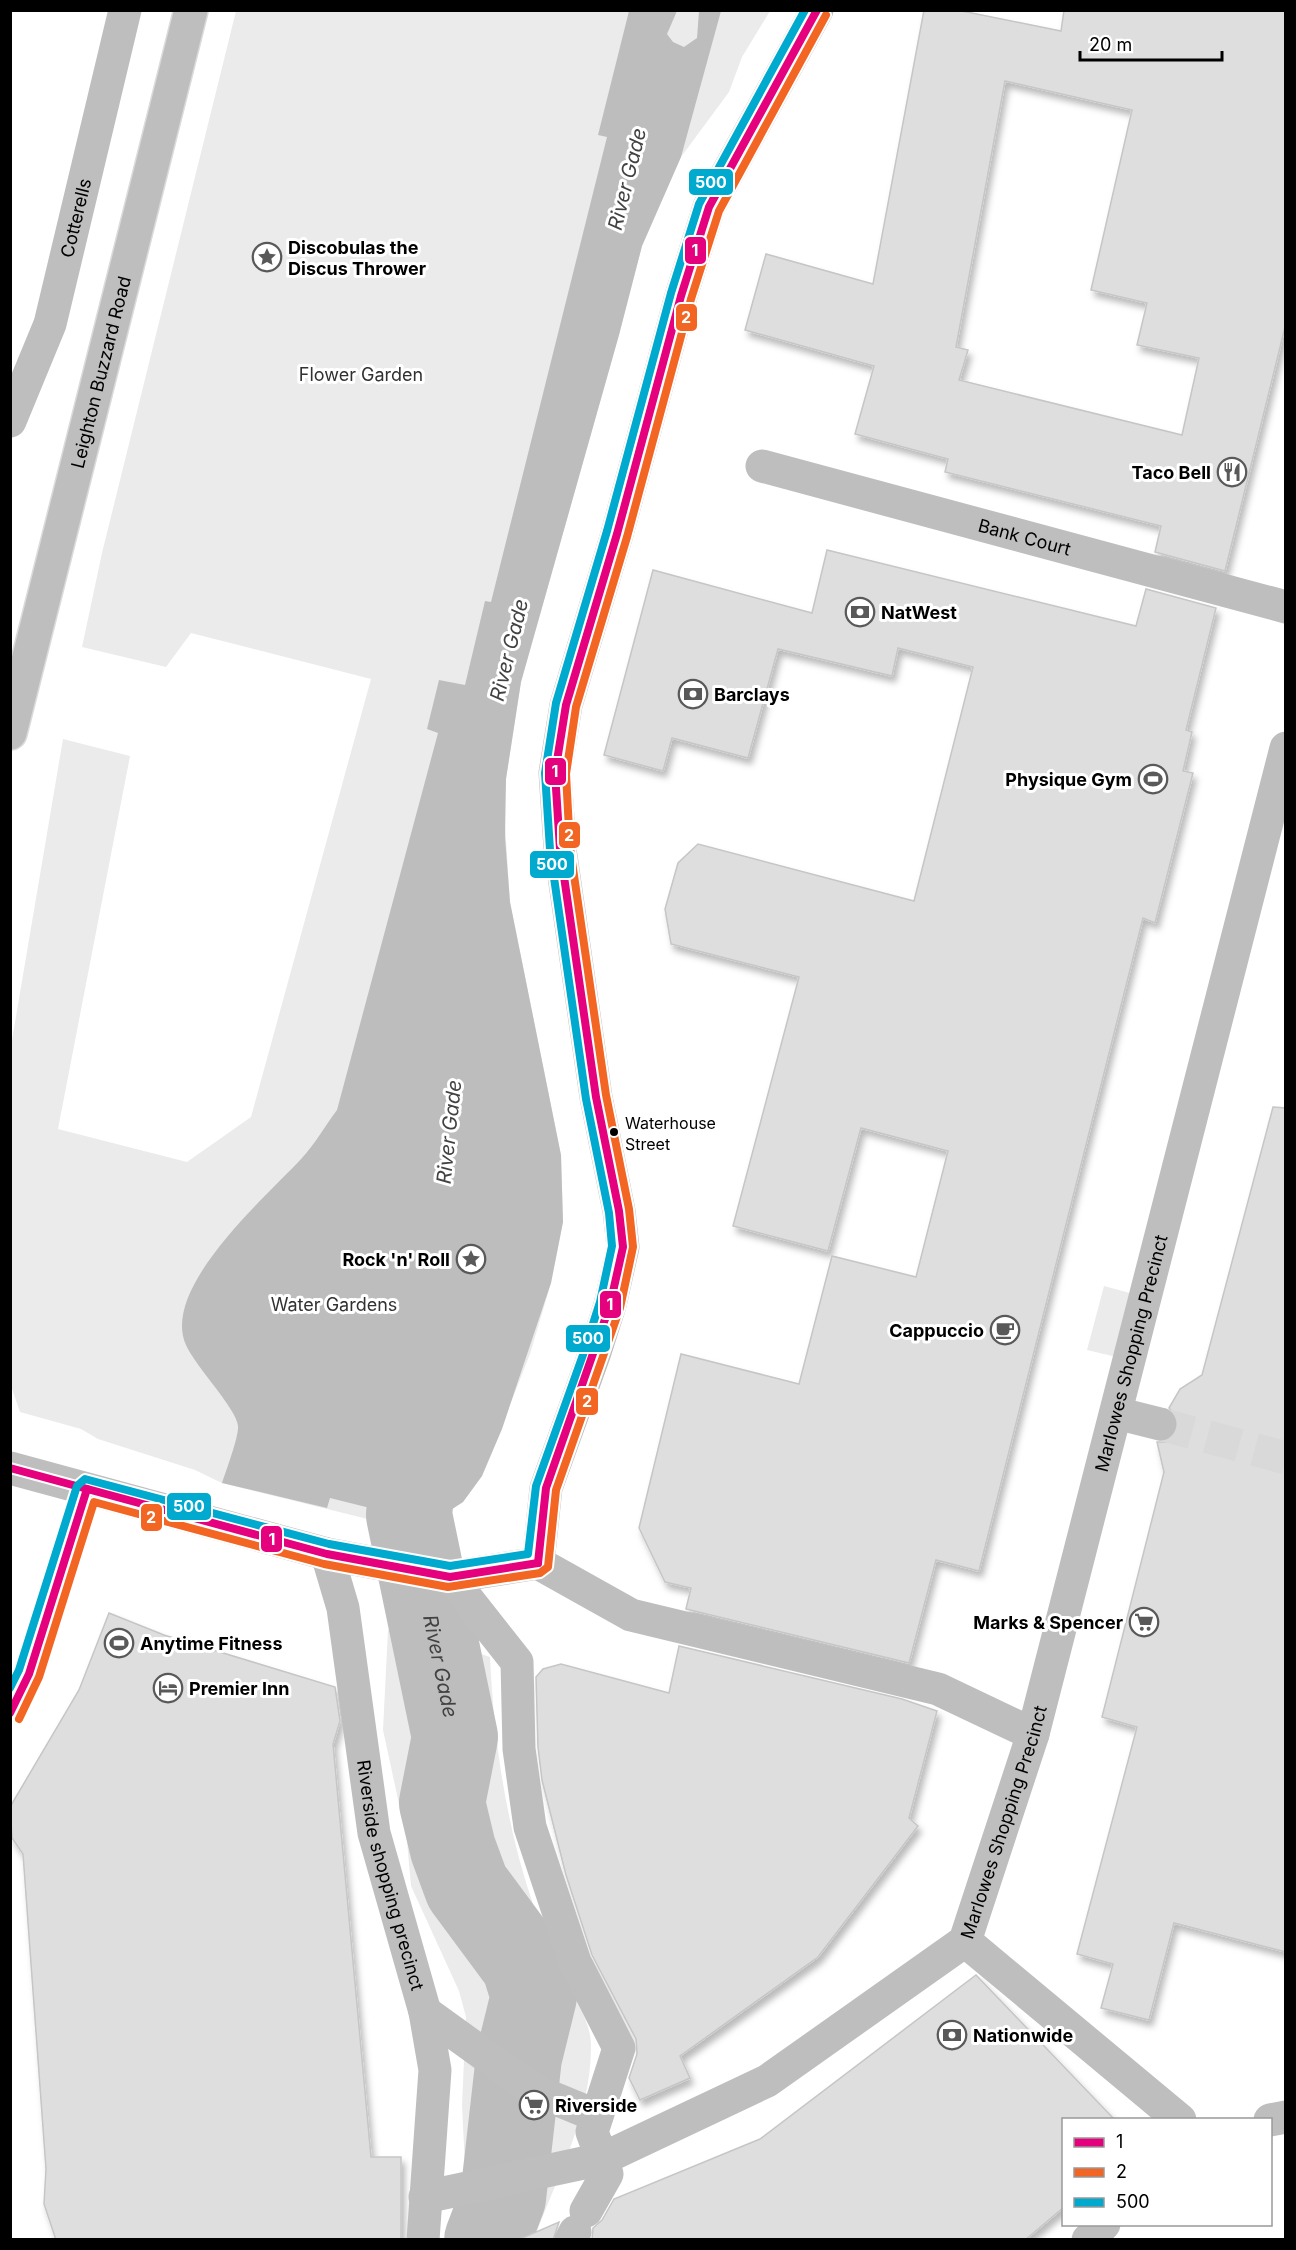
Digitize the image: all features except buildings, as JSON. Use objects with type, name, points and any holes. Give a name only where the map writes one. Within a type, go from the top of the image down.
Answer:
[{"type":"street","name":"Cotterells","points":[[10,421],[50,324],[125,10]]},
{"type":"street","name":"Leighton Buzzard Road","points":[[10,733],[192,10]]},
{"type":"street","points":[[538,1563],[546,1488],[597,1345],[623,1247],[619,1211],[596,1097],[560,849],[555,773],[566,705],[617,534],[681,296],[709,207],[817,10]]},
{"type":"street","name":"Bank Court","points":[[762,465],[1286,607]]},
{"type":"street","name":"Marlowes Shopping Precinct","points":[[425,2197],[602,2159],[767,2081],[965,1941],[1033,1734],[1286,748]]},
{"type":"street","points":[[1116,1413],[1160,1424]]},
{"type":"street","points":[[10,1468],[327,1554],[450,1577],[538,1563],[631,1616],[938,1689],[1033,1734]]},
{"type":"street","name":"Riverside shopping precinct","points":[[327,1554],[343,1608],[374,1833],[425,2012],[435,2070],[425,2197]]},
{"type":"street","points":[[450,1577],[517,1662],[519,1749],[530,1827],[575,1962],[619,2048],[592,2132],[607,2174],[577,2228]]},
{"type":"street","points":[[965,1941],[1178,2118]]},
{"type":"street","points":[[425,2012],[521,2081],[546,2095],[597,2116]]},
{"type":"street","points":[[423,2240],[425,2197]]},
{"type":"street","points":[[1088,2240],[1102,2226]]},
{"type":"green space","name":"Water Gardens","points":[[236,11],[770,11],[742,57],[729,92],[681,157],[642,246],[521,682],[506,779],[504,809],[510,902],[561,1155],[563,1222],[551,1283],[530,1354],[482,1476],[463,1502],[440,1517],[392,1525],[222,1483],[195,1470],[98,1439],[81,1429],[20,1412],[11,1386],[11,1046],[63,739],[130,756],[58,1129],[187,1162],[251,1117],[371,679],[191,633],[166,667],[82,647],[102,553]]},
{"type":"green space","points":[[1104,1286],[1141,1296],[1125,1359],[1087,1350]]},
{"type":"green space","points":[[388,1630],[427,1635],[490,1657],[498,1753],[509,1815],[524,1877],[561,1975],[589,2029],[591,2049],[589,2074],[579,2123],[534,2239],[455,2239],[461,2214],[465,2167],[462,2105],[466,2017],[459,1991],[411,1886],[407,1841],[383,1730]]},
{"type":"water","name":"Water Gardens","points":[[629,11],[677,11],[667,34],[673,42],[684,47],[697,38],[699,11],[721,11],[681,157],[642,246],[521,682],[506,779],[505,837],[510,902],[561,1155],[563,1222],[551,1283],[502,1429],[482,1476],[463,1502],[440,1517],[423,1522],[392,1525],[376,1520],[378,1510],[330,1498],[327,1508],[222,1483],[238,1426],[231,1409],[186,1345],[182,1322],[188,1297],[202,1271],[221,1244],[307,1153],[337,1110],[438,733],[427,729],[439,680],[465,685],[485,601],[491,602],[607,137],[598,135]]},
{"type":"waterway","name":"River Gade","points":[[420,1404],[409,1515],[455,1737],[442,1803],[453,1849],[467,1887],[524,1964],[534,1996],[519,2057],[503,2198],[487,2240]]},
{"type":"tunnel","points":[[1160,1424],[1286,1458]]},
{"type":"transit line","name":"500","points":[[10,1688],[19,1670],[77,1486],[85,1479],[329,1544],[450,1566],[528,1554],[536,1486],[600,1302],[612,1246],[609,1213],[586,1099],[550,850],[545,773],[556,703],[607,531],[671,293],[699,204],[805,10]]},
{"type":"transit line","name":"1","points":[[538,1563],[546,1488],[610,1305],[623,1247],[619,1211],[596,1097],[560,849],[555,773],[566,705],[617,534],[681,296],[709,207],[817,10]]},
{"type":"transit line","name":"2","points":[[19,1719],[39,1677],[94,1502],[324,1564],[448,1587],[540,1573],[548,1567],[556,1490],[620,1308],[633,1247],[629,1209],[606,1095],[570,848],[566,774],[576,707],[627,537],[691,299],[719,211],[826,15]]},
{"type":"transit line","name":"1","points":[[10,1468],[327,1554],[450,1577],[538,1563]]},
{"type":"transit line","name":"1","points":[[10,1713],[29,1674],[87,1489]]},
{"type":"place","name":"Discobulas the Discus Thrower","points":[[267,257]]},
{"type":"place","name":"Taco Bell","points":[[1232,472]]},
{"type":"place","name":"NatWest","points":[[860,612]]},
{"type":"place","name":"Barclays","points":[[693,694]]},
{"type":"place","name":"Physique Gym","points":[[1153,779]]},
{"type":"place","name":"Waterhouse Street","points":[[614,1132]]},
{"type":"place","name":"Rock 'n' Roll","points":[[471,1259]]},
{"type":"place","name":"Cappuccio","points":[[1005,1330]]},
{"type":"place","name":"Marks & Spencer","points":[[1144,1622]]},
{"type":"place","name":"Anytime Fitness","points":[[119,1643]]},
{"type":"place","name":"Premier Inn","points":[[168,1688]]},
{"type":"place","name":"Nationwide","points":[[952,2035]]},
{"type":"place","name":"Riverside","points":[[534,2105]]},
{"type":"park label","name":"Flower Garden","points":[[361,374]]}]
